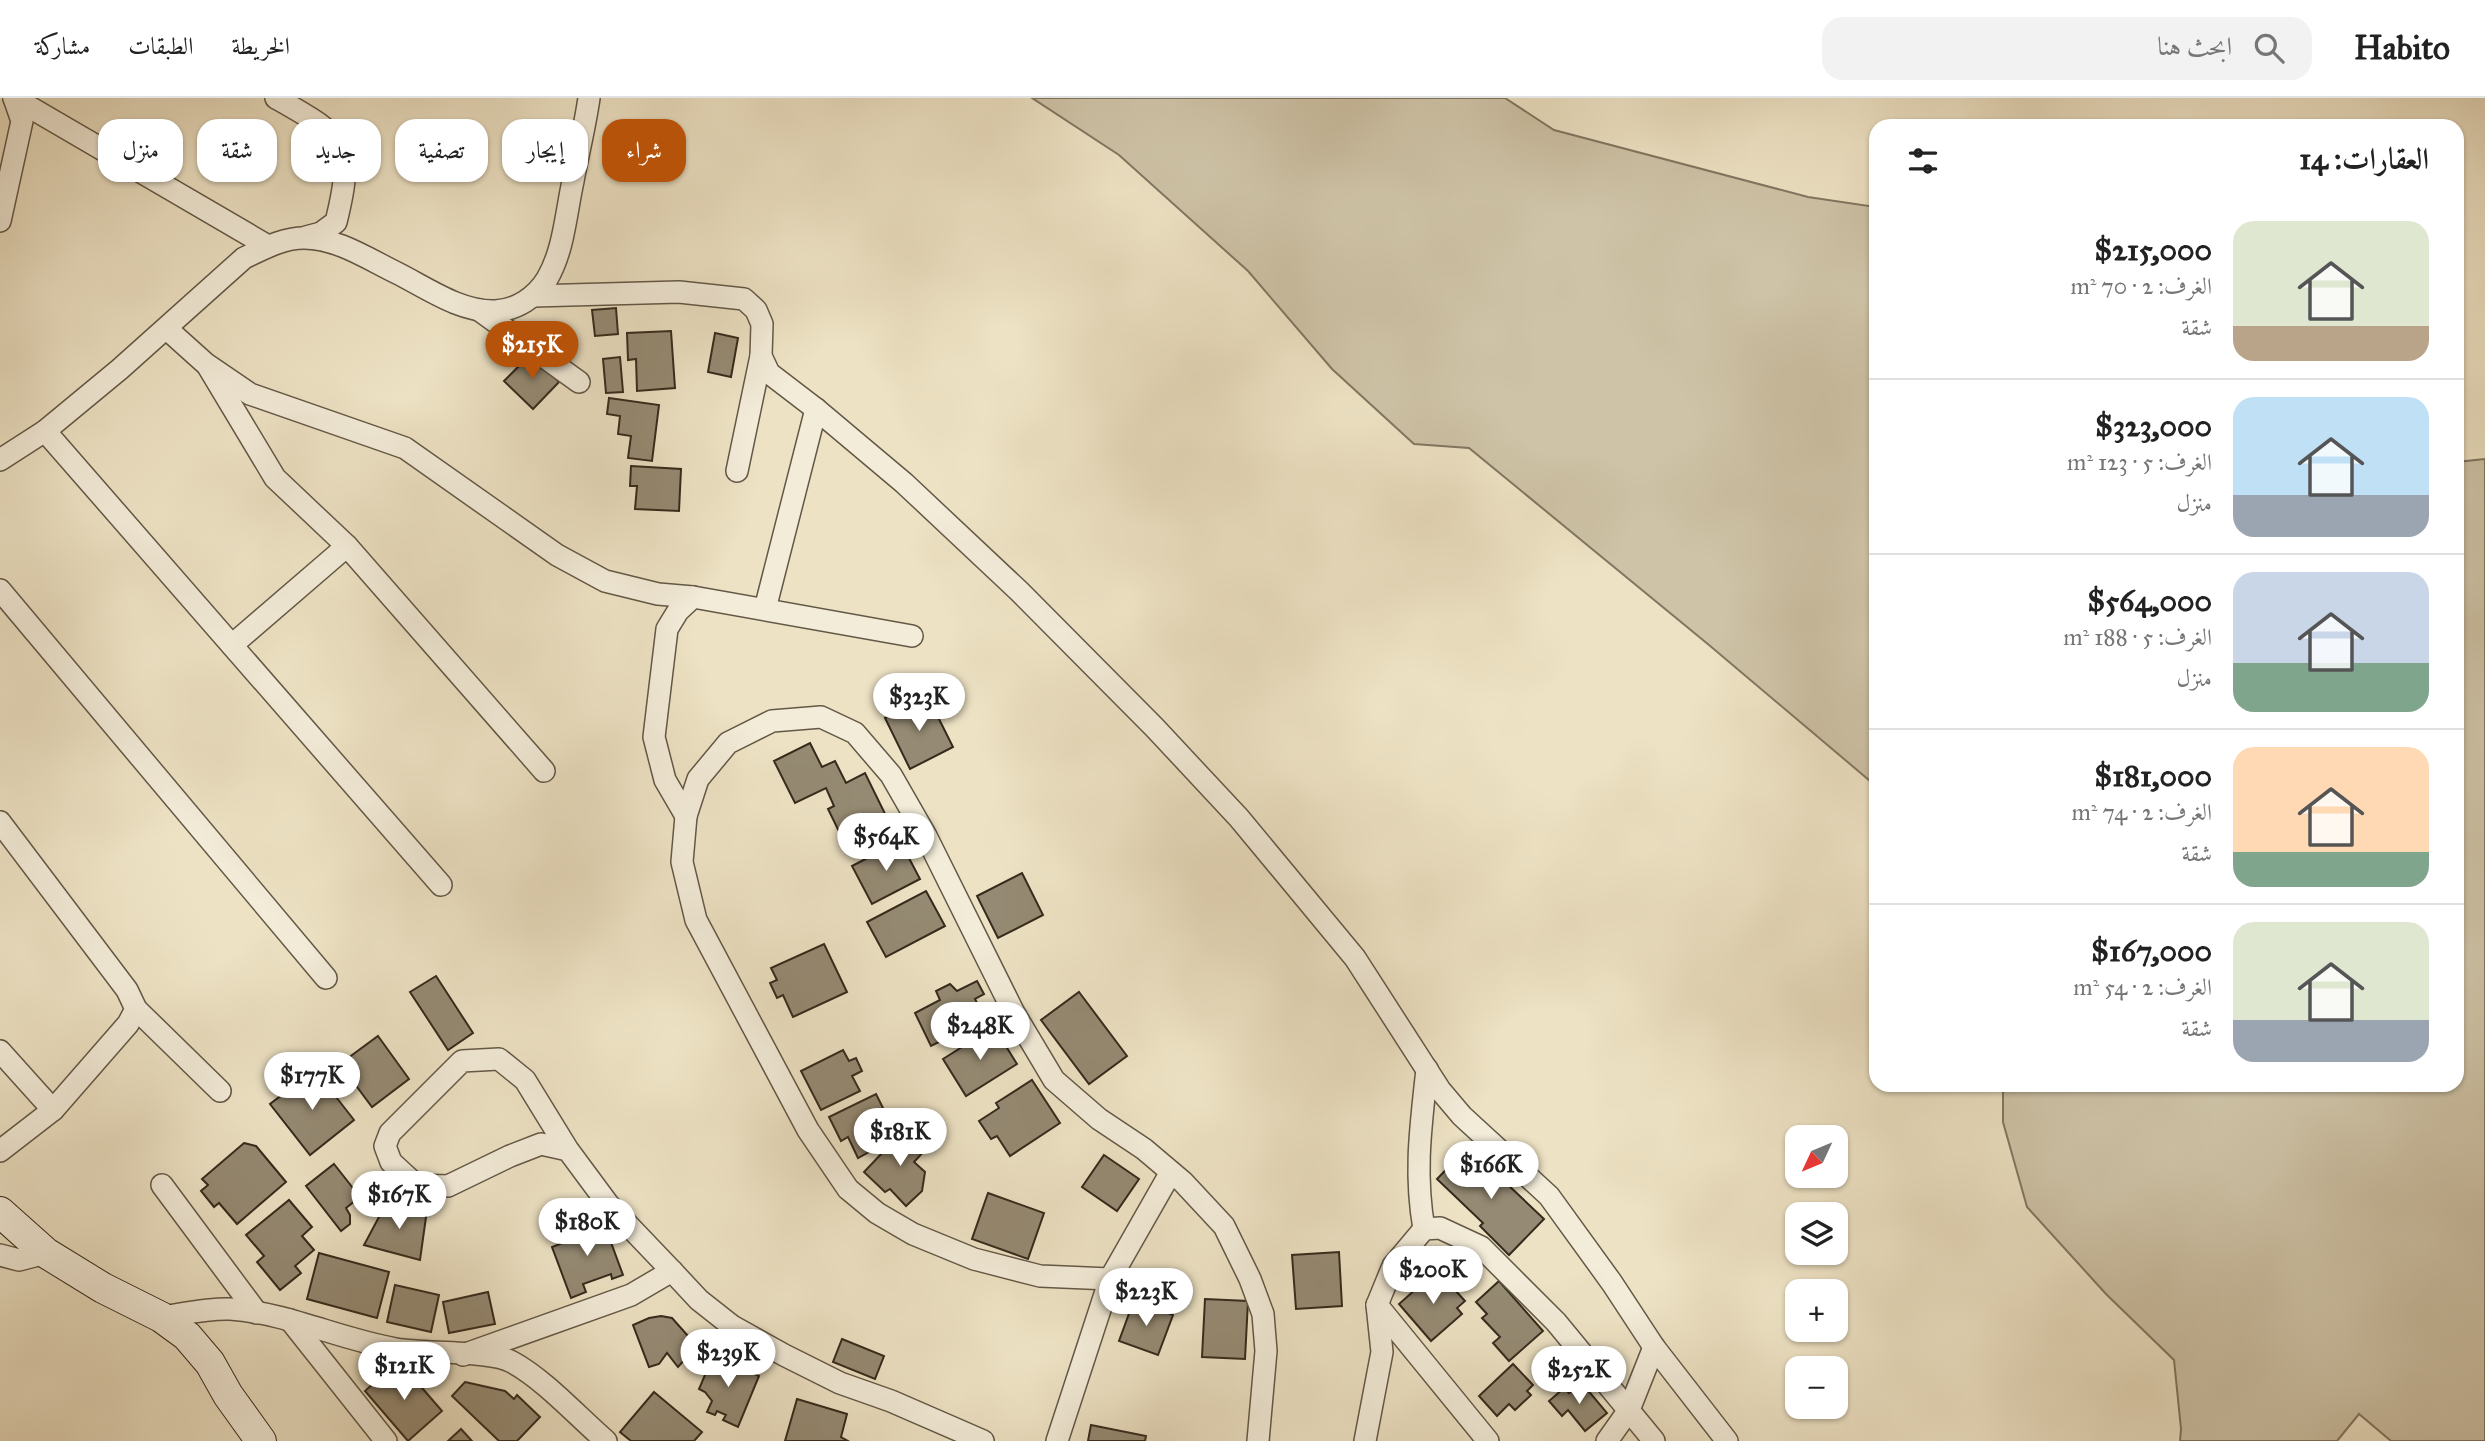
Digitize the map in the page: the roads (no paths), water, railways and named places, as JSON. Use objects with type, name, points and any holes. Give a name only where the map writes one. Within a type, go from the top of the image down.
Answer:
[{"type":"main road","points":[[0,1212],[46,1253],[103,1288],[161,1317],[187,1336],[210,1363],[228,1395],[261,1441]]},
{"type":"street","points":[[14,98],[268,246]]},
{"type":"street","points":[[0,221],[5,170],[22,121],[14,98]]},
{"type":"street","points":[[0,460],[45,430],[167,328],[244,258],[268,246],[321,233],[337,222],[344,191],[345,156],[335,138],[321,124],[276,98]]},
{"type":"street","points":[[304,238],[326,240],[349,249],[457,303],[480,310],[508,310],[533,296],[547,278],[558,253],[589,98]]},
{"type":"street","points":[[533,296],[679,292],[744,299],[756,310],[762,324],[761,356],[737,471]]},
{"type":"street","points":[[480,310],[579,382]]},
{"type":"street","points":[[167,328],[206,364],[250,394],[405,448],[557,555],[605,581],[658,594],[693,597],[912,636]]},
{"type":"street","points":[[761,356],[769,373],[904,483],[1019,591],[1239,818],[1355,958],[1427,1069],[1462,1116],[1549,1196],[1654,1347],[1727,1441]]},
{"type":"street","points":[[206,364],[275,478],[347,546],[544,771]]},
{"type":"street","points":[[765,609],[816,409]]},
{"type":"street","points":[[45,430],[441,885]]},
{"type":"street","points":[[232,645],[347,546]]},
{"type":"street","points":[[0,590],[326,978]]},
{"type":"street","points":[[686,816],[664,780],[654,737],[667,629],[678,611],[693,597]]},
{"type":"street","points":[[1110,1279],[1040,1276],[974,1259],[913,1234],[877,1213],[848,1189],[808,1130],[696,920],[682,862],[686,816],[698,779],[728,743],[772,721],[821,717],[855,733],[891,775],[914,814],[1014,1013],[1054,1080],[1099,1119],[1144,1149],[1171,1172],[1224,1226],[1250,1279],[1263,1314],[1266,1351],[1258,1441]]},
{"type":"street","points":[[0,822],[128,990],[136,1009],[220,1091]]},
{"type":"street","points":[[0,1151],[53,1110],[128,1024],[136,1009]]},
{"type":"street","points":[[0,1051],[53,1110]]},
{"type":"street","points":[[568,1150],[541,1144],[448,1186],[416,1185],[391,1162],[385,1146],[390,1133],[462,1061],[499,1059],[525,1080],[568,1150],[608,1204],[699,1300],[732,1326],[840,1383],[947,1424],[982,1441]]},
{"type":"street","points":[[1424,1229],[1418,1194],[1418,1162],[1427,1069]]},
{"type":"street","points":[[1058,1441],[1110,1279],[1171,1172]]},
{"type":"street","points":[[162,1185],[257,1313]]},
{"type":"street","points":[[1365,1441],[1382,1352],[1377,1305],[1393,1266],[1424,1229],[1440,1228],[1481,1247],[1556,1322],[1654,1441]]},
{"type":"street","points":[[0,1255],[19,1260],[46,1253]]},
{"type":"street","points":[[463,1355],[631,1295],[672,1271]]},
{"type":"street","points":[[1377,1305],[1488,1441]]},
{"type":"street","points":[[161,1317],[227,1309],[290,1320],[337,1336],[395,1349],[509,1361],[530,1374],[606,1441]]},
{"type":"street","points":[[290,1320],[386,1441]]},
{"type":"street","points":[[1606,1441],[1629,1410],[1654,1347]]}]
